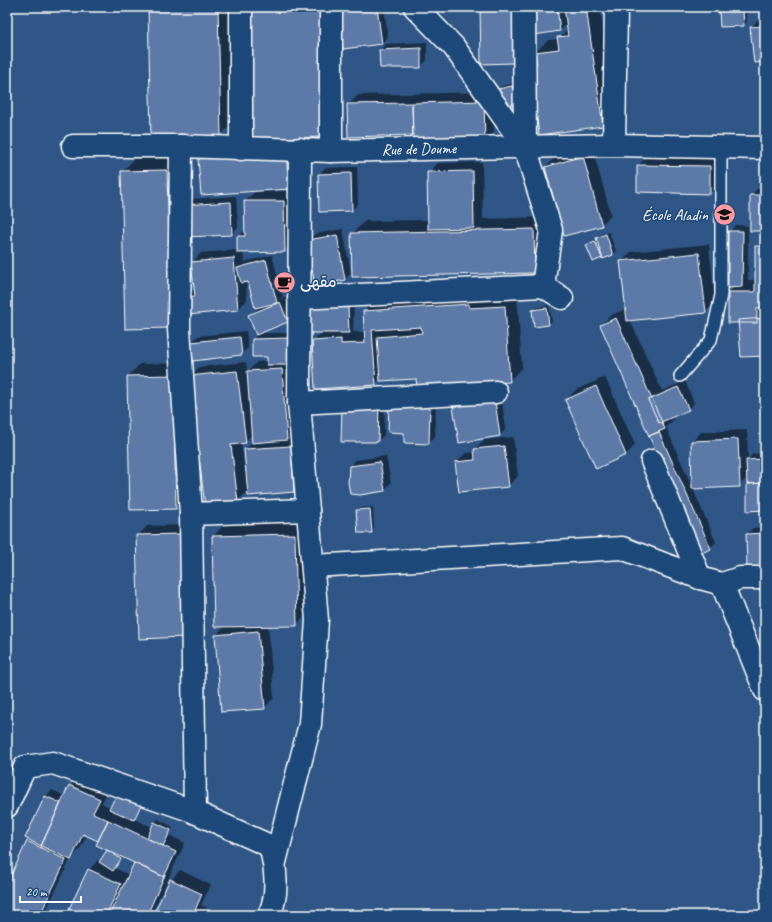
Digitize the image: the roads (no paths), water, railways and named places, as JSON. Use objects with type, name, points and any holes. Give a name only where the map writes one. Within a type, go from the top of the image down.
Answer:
[{"type":"street","points":[[241,7],[241,149]]},
{"type":"street","points":[[331,7],[331,150]]},
{"type":"street","points":[[415,7],[454,48],[525,147]]},
{"type":"street","points":[[524,7],[525,147],[551,230],[543,286]]},
{"type":"street","points":[[614,145],[616,7]]},
{"type":"street","name":"Rue de Doume","points":[[73,146],[181,146],[241,149],[331,150],[614,145],[765,148]]},
{"type":"street","points":[[181,146],[179,329],[191,514],[195,812]]},
{"type":"street","points":[[269,915],[274,905],[275,862],[310,724],[317,620],[299,404],[300,149]]},
{"type":"street","points":[[299,298],[543,286],[562,298]]},
{"type":"street","points":[[299,404],[496,392]]},
{"type":"street","points":[[652,461],[700,578]]},
{"type":"street","points":[[191,514],[308,510]]},
{"type":"street","points":[[313,566],[622,548],[700,578],[722,584],[740,578],[765,578]]},
{"type":"street","points":[[722,584],[765,690]]},
{"type":"street","points":[[7,806],[25,767],[53,763],[195,812],[270,846],[275,862]]},
{"type":"lane","points":[[680,376],[711,340],[721,295],[721,148]]},
{"type":"place","name":"École Aladin","points":[[724,215]]},
{"type":"place","name":"مقهى","points":[[284,282]]}]
